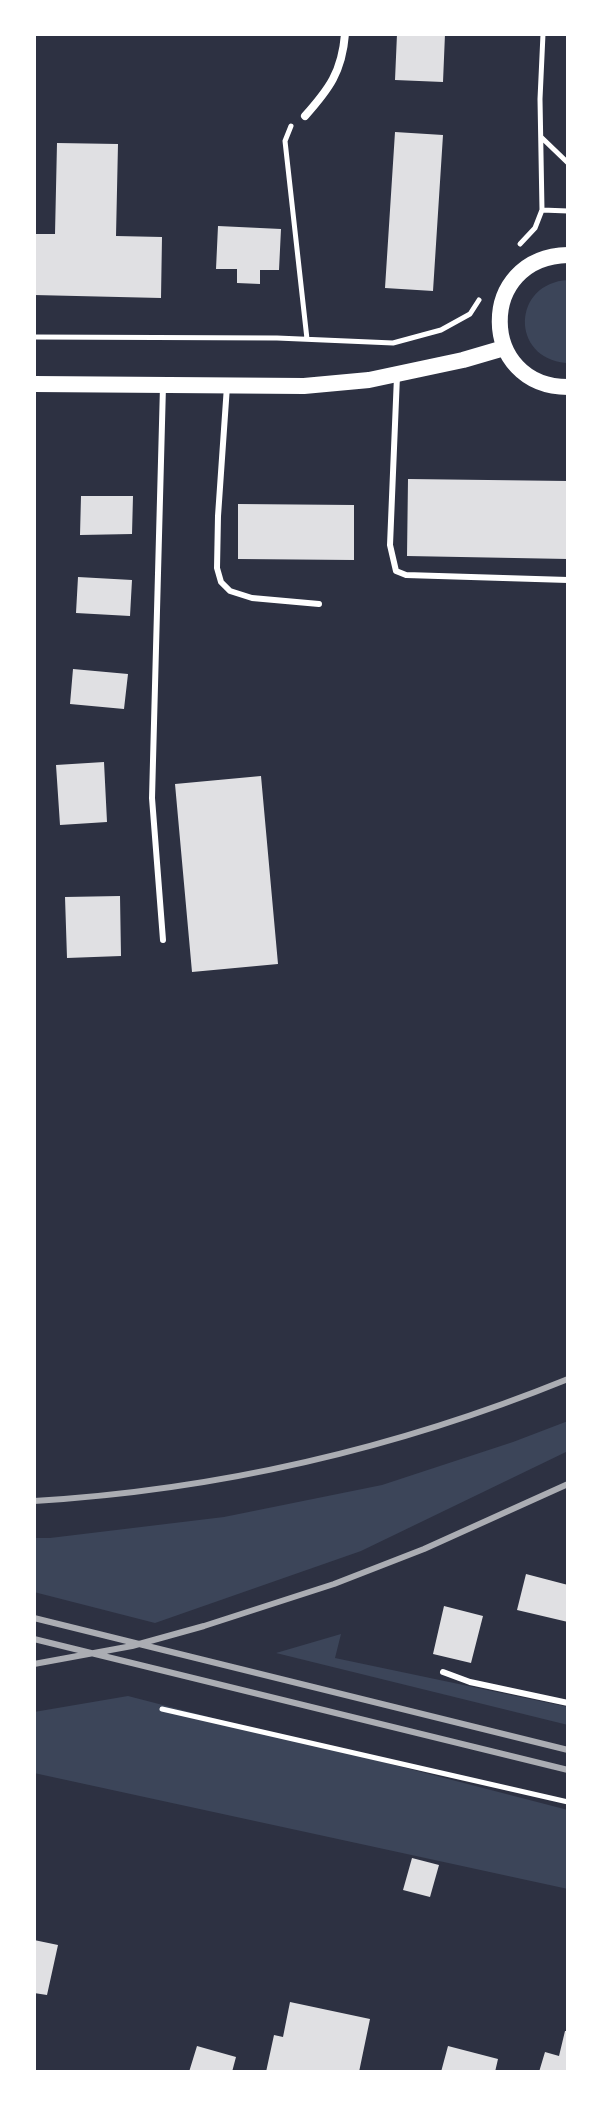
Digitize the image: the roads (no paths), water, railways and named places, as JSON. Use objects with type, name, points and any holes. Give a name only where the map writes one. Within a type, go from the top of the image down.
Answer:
[{"type":"main road","points":[[568,255],[540,259],[516,277],[501,303],[499,318],[504,348],[519,369],[552,386],[568,387]]},
{"type":"main road","points":[[34,384],[304,386],[369,380],[504,348]]},
{"type":"street","points":[[305,116],[329,89],[343,54],[345,34]]},
{"type":"lane","points":[[397,374],[390,545],[396,571],[406,575],[568,580]]},
{"type":"lane","points":[[163,386],[152,798],[163,940]]},
{"type":"lane","points":[[227,386],[218,516],[217,568],[221,582],[230,591],[252,598],[319,604]]},
{"type":"lane","points":[[443,1672],[470,1682],[568,1703]]},
{"type":"railway","points":[[34,1501],[171,1487],[306,1462],[439,1426],[568,1379]]},
{"type":"railway","points":[[34,1664],[132,1646],[334,1584],[424,1549],[568,1484]]},
{"type":"railway","points":[[34,1618],[568,1750]]},
{"type":"railway","points":[[34,1639],[568,1770]]}]
